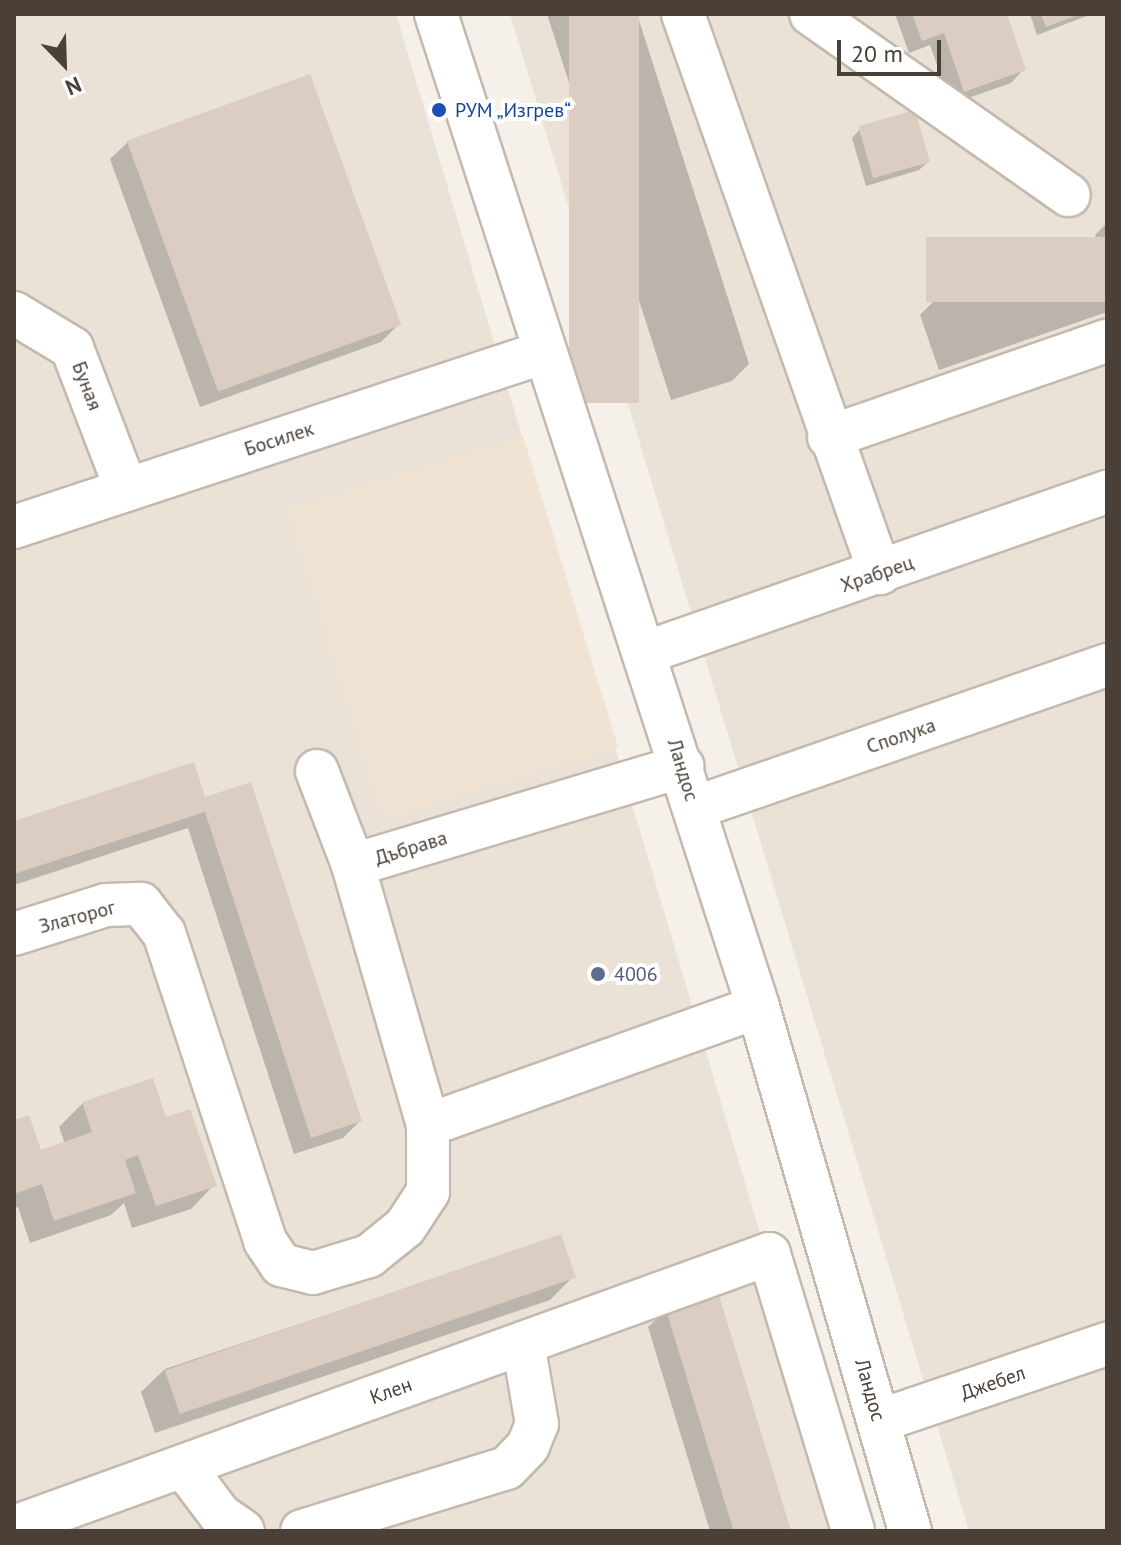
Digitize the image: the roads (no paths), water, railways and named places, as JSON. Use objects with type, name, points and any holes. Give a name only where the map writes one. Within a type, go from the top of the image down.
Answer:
[{"type":"street","name":"Ландос","points":[[436,14],[545,352],[647,652],[758,1007],[910,1531]]},
{"type":"street","points":[[683,14],[829,437],[880,573]]},
{"type":"street","points":[[811,14],[1069,195]]},
{"type":"street","name":"Буная","points":[[14,313],[72,348],[126,489]]},
{"type":"street","points":[[829,437],[1107,341]]},
{"type":"street","name":"Босилек","points":[[14,527],[545,352]]},
{"type":"street","name":"Храбрец","points":[[647,652],[1107,492]]},
{"type":"street","name":"Сполука","points":[[694,808],[1107,665]]},
{"type":"street","name":"Дъбрава","points":[[141,904],[164,933],[244,1187],[265,1241],[281,1265],[313,1273],[369,1256],[405,1227],[428,1192],[428,1125],[353,865],[682,766]]},
{"type":"street","points":[[317,771],[353,865]]},
{"type":"street","name":"Златорог","points":[[14,934],[106,905],[141,904]]},
{"type":"street","points":[[428,1125],[758,1007]]},
{"type":"street","name":"Клен","points":[[14,1527],[769,1254],[853,1531]]},
{"type":"street","points":[[302,1531],[507,1468],[528,1446],[537,1424],[523,1343]]},
{"type":"street","name":"Джебел","points":[[879,1421],[1107,1344]]},
{"type":"street","points":[[183,1466],[220,1515],[243,1531]]},
{"type":"place","name":"РУМ „Изгрев“","points":[[439,110]]},
{"type":"place","name":"4006","points":[[598,974]]}]
